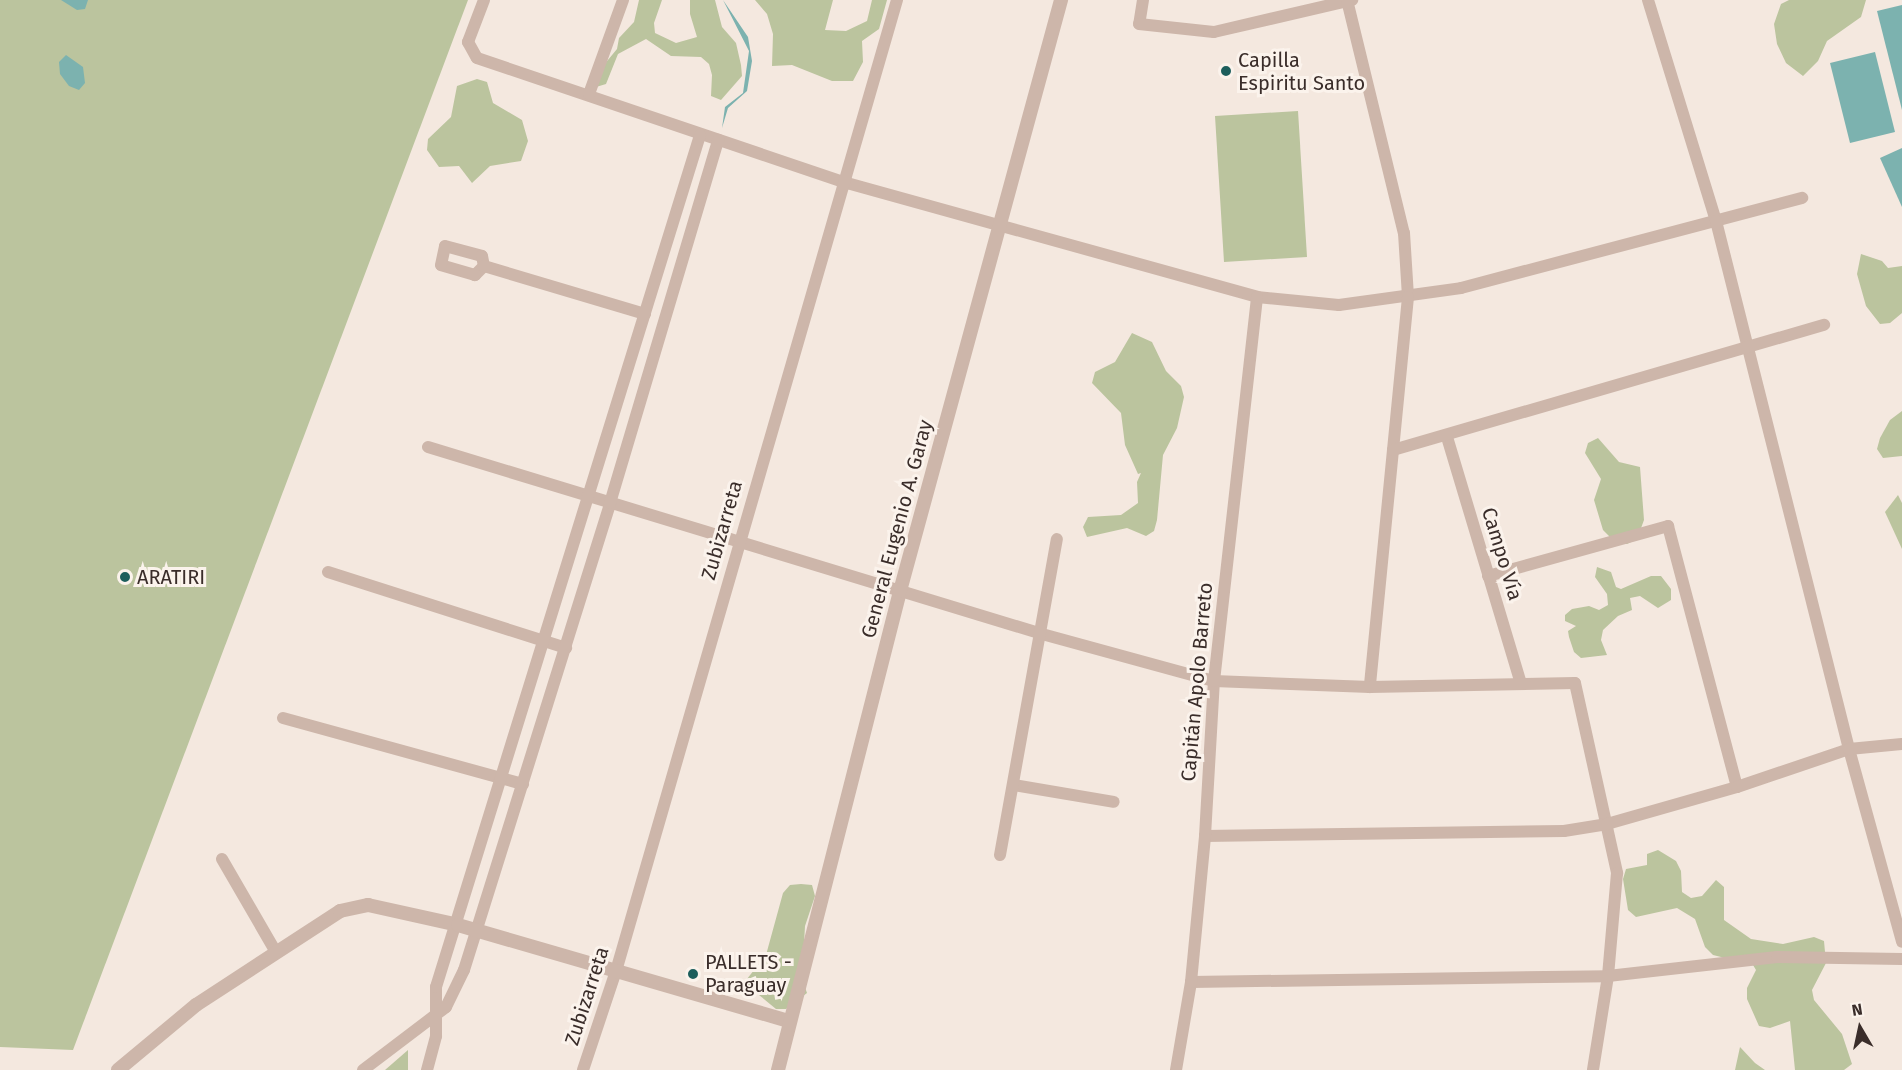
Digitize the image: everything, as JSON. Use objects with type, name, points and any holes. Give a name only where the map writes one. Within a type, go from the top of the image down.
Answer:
[{"type":"street","points":[[484,0],[468,42],[477,58],[847,183],[1257,297],[1339,305],[1461,288],[1802,198]]},
{"type":"street","points":[[589,94],[623,0]]},
{"type":"street","name":"Zubizarreta","points":[[583,1070],[616,971],[739,540],[847,183],[897,0]]},
{"type":"street","name":"General Eugenio A. Garay","points":[[778,1070],[900,591],[1061,0]]},
{"type":"street","points":[[1143,0],[1139,24],[1214,32],[1349,0],[1404,233],[1408,297],[1370,687]]},
{"type":"street","points":[[1648,0],[1716,221],[1849,749],[1902,942]]},
{"type":"street","points":[[427,1070],[436,1036],[436,987],[458,925],[700,135]]},
{"type":"street","points":[[363,1070],[435,1017],[453,996],[478,931],[610,503],[718,140]]},
{"type":"street","points":[[484,266],[645,314]]},
{"type":"street","name":"Capitán Apolo Barreto","points":[[1176,1070],[1191,982],[1205,836],[1214,681],[1257,297]]},
{"type":"street","points":[[1393,450],[1447,437],[1824,325]]},
{"type":"street","name":"Campo Vía","points":[[1447,437],[1521,683]]},
{"type":"street","points":[[428,447],[1042,634],[1214,681],[1370,687],[1575,683],[1617,873],[1608,976],[1593,1070]]},
{"type":"street","points":[[1488,576],[1668,526],[1737,787]]},
{"type":"street","points":[[1000,855],[1042,634],[1057,539]]},
{"type":"street","points":[[328,572],[566,648]]},
{"type":"street","points":[[284,718],[523,784]]},
{"type":"street","points":[[1205,836],[1564,831],[1607,824],[1737,787],[1849,749],[1902,744]]},
{"type":"street","points":[[1014,785],[1114,802]]},
{"type":"street","points":[[222,859],[276,952]]},
{"type":"street","points":[[118,1070],[196,1005],[340,911],[368,904],[458,925],[789,1021]]},
{"type":"street","points":[[1191,982],[1608,976],[1777,957],[1902,958]]},
{"type":"green space","name":"ARATIRI","points":[[0,0],[468,0],[73,1050],[0,1047]]},
{"type":"green space","points":[[639,0],[662,0],[654,23],[655,33],[676,43],[697,37],[690,14],[690,0],[715,0],[722,27],[736,43],[742,76],[721,100],[711,96],[712,75],[709,64],[701,57],[671,56],[646,39],[618,54],[606,84],[596,87],[603,66],[617,49],[619,38],[634,22]]},
{"type":"green space","points":[[755,0],[833,0],[825,30],[846,31],[867,21],[872,0],[887,0],[879,29],[862,41],[863,62],[853,81],[832,81],[792,65],[772,66],[773,34],[767,14]]},
{"type":"green space","points":[[1789,0],[1866,0],[1861,17],[1827,41],[1818,61],[1803,76],[1786,63],[1777,44],[1774,24],[1781,4]]},
{"type":"green space","points":[[477,79],[487,82],[493,103],[522,120],[528,141],[521,161],[490,166],[472,183],[459,166],[439,167],[427,150],[428,139],[451,117],[457,86]]},
{"type":"green space","points":[[1298,111],[1307,257],[1224,262],[1215,116]]},
{"type":"green space","points":[[1861,254],[1882,261],[1888,268],[1902,266],[1902,313],[1890,323],[1880,324],[1866,306],[1857,274]]},
{"type":"green space","points":[[1132,333],[1152,342],[1166,371],[1181,386],[1184,397],[1177,428],[1163,455],[1157,520],[1154,531],[1146,536],[1127,528],[1087,537],[1083,527],[1088,517],[1121,515],[1138,503],[1137,482],[1141,473],[1138,474],[1125,445],[1121,413],[1092,383],[1095,372],[1115,362]]},
{"type":"green space","points":[[1902,411],[1902,456],[1883,458],[1877,449],[1880,438],[1890,420]]},
{"type":"green space","points":[[1598,438],[1619,462],[1640,467],[1644,520],[1637,539],[1627,544],[1616,543],[1603,530],[1594,500],[1601,479],[1585,453],[1588,443]]},
{"type":"green space","points":[[1898,495],[1902,503],[1902,549],[1885,512]]},
{"type":"green space","points":[[1597,567],[1611,572],[1616,587],[1621,589],[1651,576],[1661,576],[1671,589],[1671,600],[1658,608],[1640,596],[1630,598],[1632,610],[1618,616],[1603,630],[1601,640],[1607,655],[1581,658],[1574,652],[1568,631],[1576,626],[1565,621],[1565,615],[1572,609],[1589,606],[1599,610],[1608,605],[1607,594],[1595,577]]},
{"type":"green space","points":[[1658,850],[1676,861],[1681,871],[1682,892],[1691,898],[1702,896],[1716,880],[1724,887],[1724,920],[1751,939],[1783,944],[1814,937],[1824,941],[1826,963],[1812,990],[1814,1000],[1842,1034],[1852,1064],[1844,1070],[1795,1070],[1790,1021],[1770,1028],[1759,1026],[1747,999],[1747,988],[1756,970],[1753,965],[1713,955],[1705,947],[1695,919],[1677,908],[1636,917],[1628,910],[1623,879],[1626,869],[1647,865],[1647,854]]},
{"type":"green space","points":[[790,885],[812,885],[815,896],[805,926],[802,979],[807,993],[786,1009],[776,1009],[759,995],[739,989],[766,955],[783,893]]},
{"type":"green space","points":[[1740,1047],[1755,1063],[1765,1070],[1735,1070]]},
{"type":"green space","points":[[408,1050],[408,1070],[385,1070]]},
{"type":"water","points":[[61,0],[88,0],[85,9],[77,10]]},
{"type":"water","points":[[723,0],[748,37],[752,61],[747,91],[728,108],[722,128],[725,107],[743,93],[749,51]]},
{"type":"water","points":[[1902,5],[1902,110],[1877,11]]},
{"type":"water","points":[[1875,52],[1895,132],[1850,143],[1830,63]]},
{"type":"water","points":[[66,55],[83,67],[85,83],[79,90],[69,86],[60,74],[59,62]]},
{"type":"water","points":[[1902,148],[1902,207],[1880,158]]},
{"type":"place","name":"Capilla Espiritu Santo","points":[[1226,71]]},
{"type":"place","name":"ARATIRI","points":[[125,577]]},
{"type":"place","name":"PALLETS - Paraguay","points":[[693,974]]}]
